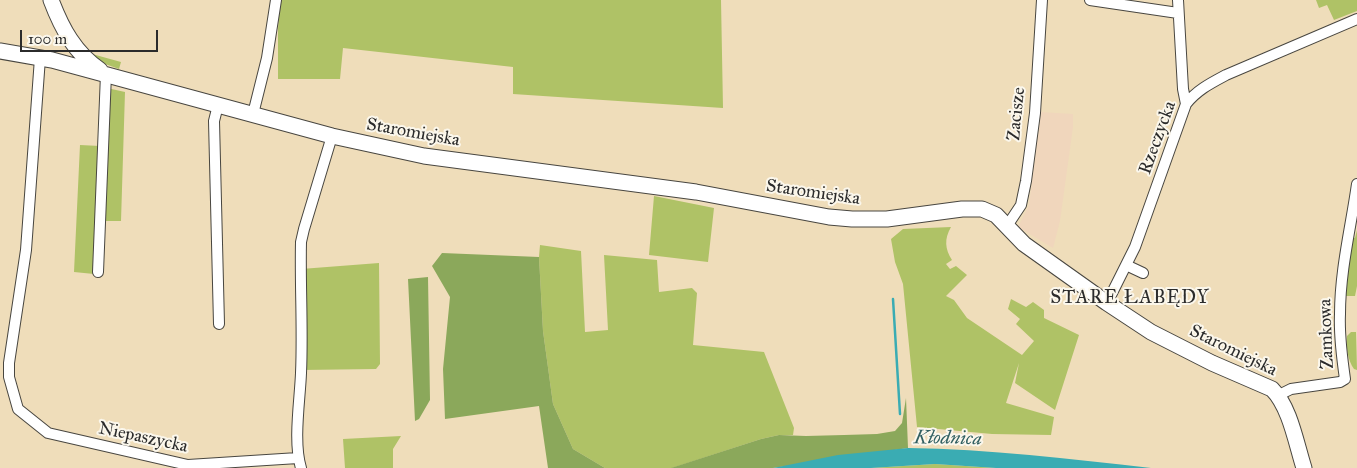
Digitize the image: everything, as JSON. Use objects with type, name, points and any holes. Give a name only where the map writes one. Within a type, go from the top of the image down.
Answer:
[{"type":"street","points":[[52,0],[72,48],[68,59],[60,62]]},
{"type":"street","points":[[253,114],[267,58],[275,0]]},
{"type":"street","name":"Zacisze","points":[[1007,226],[1021,205],[1026,181],[1035,113],[1042,0]]},
{"type":"street","points":[[1090,0],[1178,13]]},
{"type":"street","points":[[1178,0],[1183,89],[1186,104]]},
{"type":"street","name":"Rzeczycka","points":[[1108,303],[1156,192],[1186,104],[1199,91],[1226,76],[1357,19]]},
{"type":"street","points":[[69,38],[90,63],[106,74],[98,272]]},
{"type":"street","name":"Staromiejska","points":[[0,51],[60,62],[332,136],[424,156],[687,190],[828,218],[852,220],[887,219],[978,209],[993,213],[1024,244],[1151,332],[1212,363],[1272,389],[1284,405],[1304,468]]},
{"type":"street","name":"Niepaszycka","points":[[40,58],[26,250],[5,362],[18,409],[48,433],[188,465],[300,463],[301,242],[332,136]]},
{"type":"street","points":[[218,105],[214,128],[219,324]]},
{"type":"street","name":"Zamkowa","points":[[1278,395],[1291,389],[1340,382],[1345,379],[1340,315],[1343,272],[1354,220],[1357,184]]},
{"type":"street","points":[[1126,265],[1143,273]]},
{"type":"shaded area","points":[[1041,112],[1073,114],[1073,127],[1060,221],[1053,248],[1018,227],[1029,205]]},
{"type":"green space","points":[[280,0],[721,0],[723,108],[513,94],[513,67],[343,48],[340,79],[278,79]]},
{"type":"green space","points":[[1316,0],[1357,0],[1357,11],[1334,20],[1327,5],[1319,8]]},
{"type":"green space","points":[[92,54],[121,62],[119,69],[97,61]]},
{"type":"green space","points":[[107,88],[125,92],[121,221],[102,221]]},
{"type":"green space","points":[[80,145],[100,146],[94,274],[74,272]]},
{"type":"green space","points":[[654,196],[714,208],[708,262],[649,255]]},
{"type":"green space","points":[[951,227],[946,244],[952,260],[946,264],[950,269],[956,266],[967,275],[946,296],[954,300],[967,318],[1022,355],[1034,341],[1016,324],[1020,319],[1008,309],[1011,299],[1026,307],[1033,302],[1044,310],[1044,318],[1079,335],[1055,410],[1015,383],[1019,363],[1006,403],[1054,417],[1051,435],[992,434],[917,427],[903,284],[895,262],[891,239],[903,229]]},
{"type":"green space","points":[[1357,230],[1357,286],[1355,296],[1344,296],[1352,237],[1355,238]]},
{"type":"green space","points":[[540,245],[581,251],[585,332],[608,330],[604,255],[657,260],[659,292],[692,288],[697,293],[693,345],[764,352],[794,428],[793,435],[779,435],[761,439],[672,468],[605,468],[573,449],[553,404],[543,331]]},
{"type":"green space","points":[[442,253],[539,257],[543,331],[553,404],[573,449],[605,468],[548,468],[539,406],[445,419],[443,369],[450,297],[432,266]]},
{"type":"green space","points":[[379,263],[380,364],[376,369],[301,370],[301,269]]},
{"type":"green space","points":[[428,277],[430,400],[419,419],[415,421],[408,279]]},
{"type":"green space","points":[[1351,332],[1356,332],[1357,370],[1352,366],[1348,354],[1347,336]]},
{"type":"green space","points":[[906,398],[908,448],[773,468],[671,468],[779,435],[877,434],[895,431],[902,423]]},
{"type":"green space","points":[[401,436],[393,449],[393,468],[345,468],[343,439]]},
{"type":"green space","points":[[935,464],[996,468],[871,468]]},
{"type":"water","points":[[908,448],[999,452],[1151,468],[996,468],[935,464],[871,468],[773,468],[838,455]]},
{"type":"waterway","points":[[893,299],[900,414]]},
{"type":"district","name":"STARE ŁABĘDY","points":[[1130,298]]},
{"type":"water label","name":"Kłodnica","points":[[948,439]]}]
